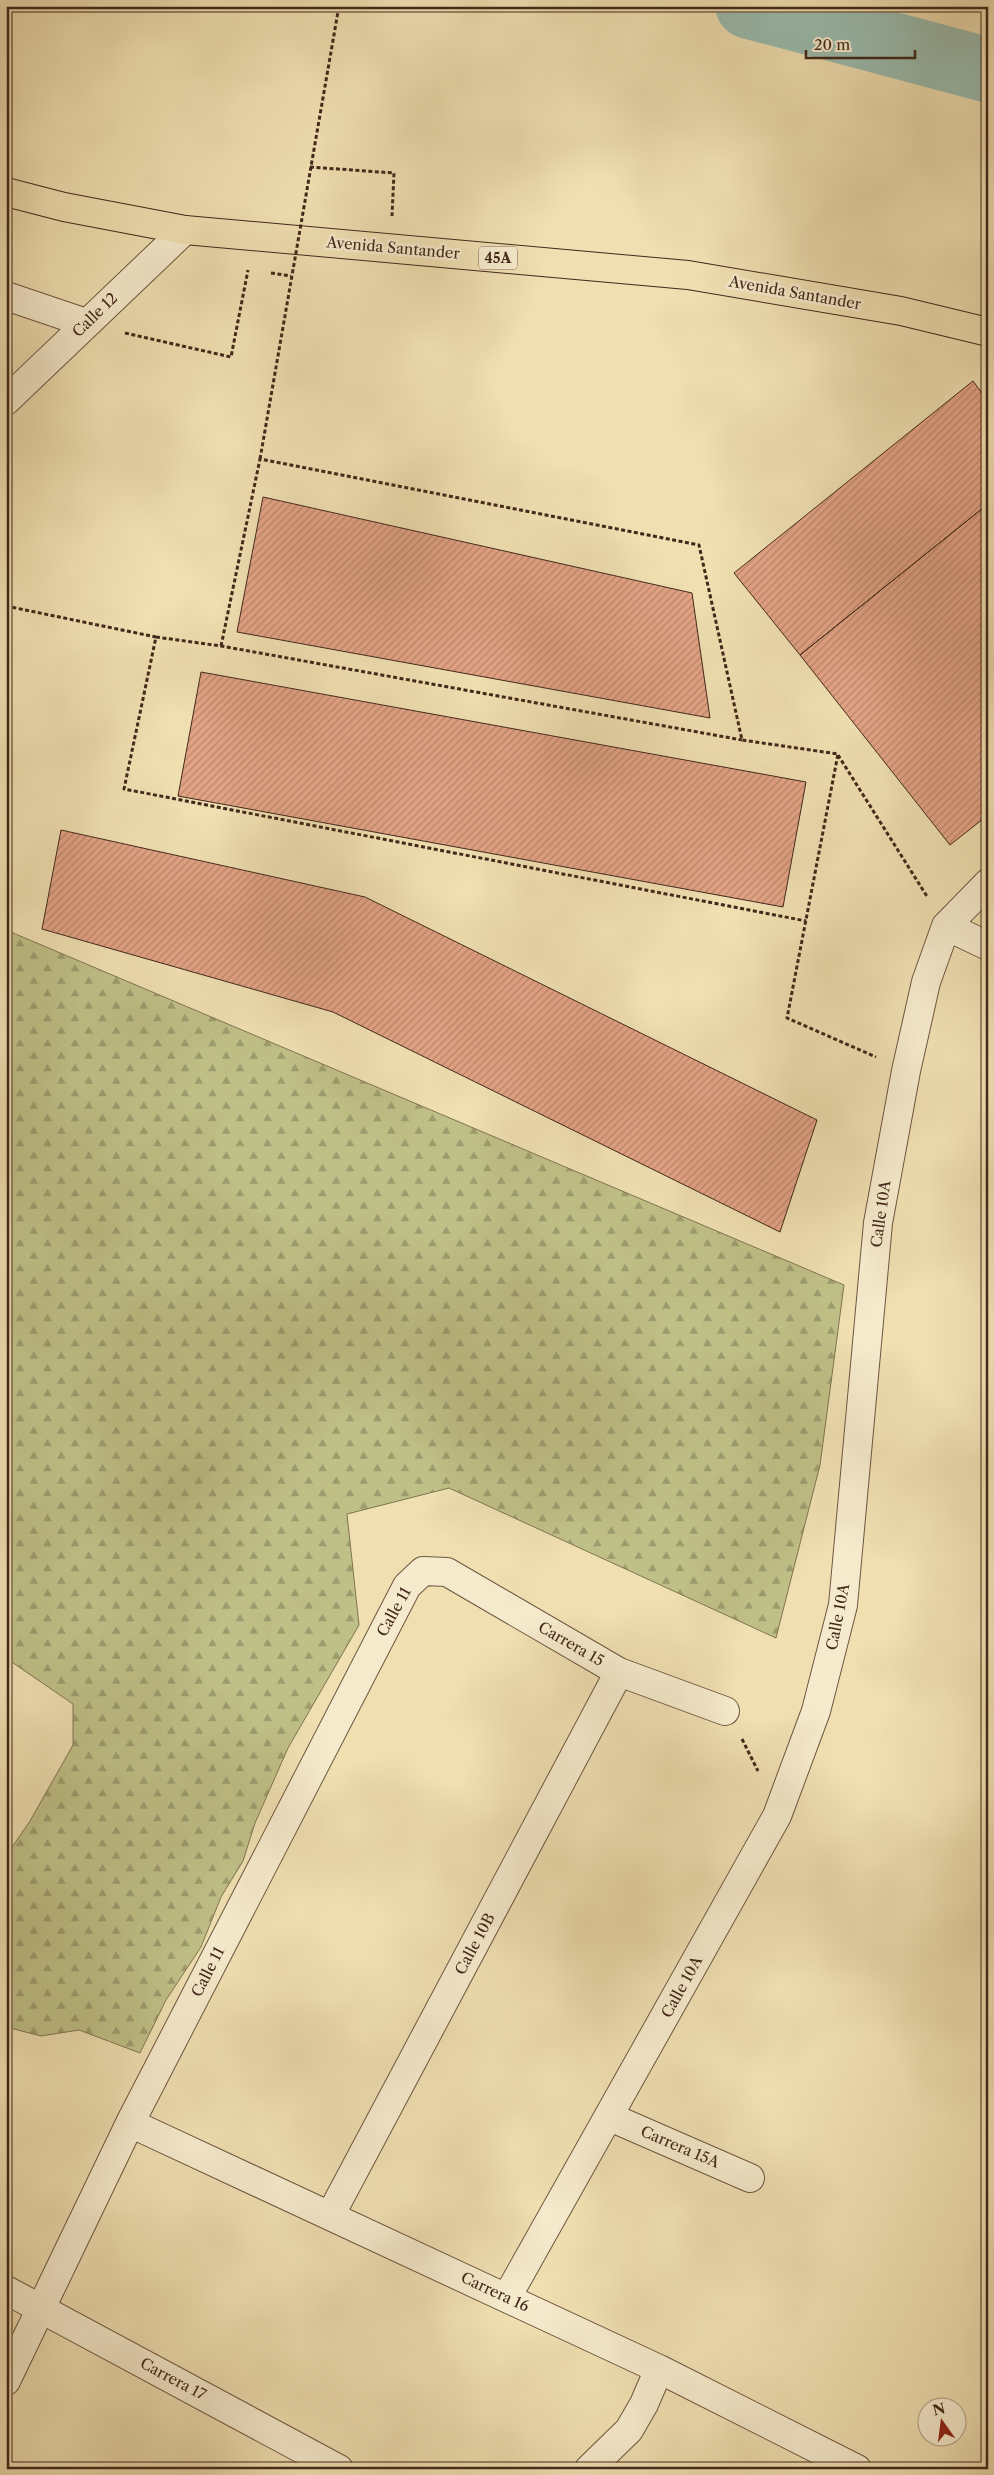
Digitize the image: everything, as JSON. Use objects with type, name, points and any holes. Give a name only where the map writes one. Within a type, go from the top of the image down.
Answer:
[{"type":"highway","name":"Avenida Santander","points":[[6,192],[64,207],[185,230],[688,275],[901,311],[988,332]]},
{"type":"street","name":"Calle 12","points":[[6,401],[185,230]]},
{"type":"street","points":[[6,296],[86,323]]},
{"type":"street","name":"Calle 10A","points":[[506,2297],[610,2117],[777,1816],[816,1711],[843,1605],[878,1223],[906,1070],[926,982],[946,926],[988,883]]},
{"type":"street","points":[[946,926],[988,946]]},
{"type":"street","name":"Carrera 15","points":[[423,1571],[446,1572],[619,1672],[725,1711]]},
{"type":"street","name":"Calle 11","points":[[6,2381],[130,2123],[407,1586],[423,1571]]},
{"type":"street","name":"Calle 10B","points":[[330,2216],[619,1672]]},
{"type":"street","name":"Carrera 15A","points":[[610,2117],[750,2178]]},
{"type":"street","name":"Carrera 16","points":[[130,2123],[659,2369],[857,2469]]},
{"type":"street","name":"Carrera 17","points":[[6,2290],[339,2469]]},
{"type":"street","points":[[590,2469],[629,2430],[644,2404],[659,2369]]},
{"type":"path","points":[[221,646],[260,459],[339,6]]},
{"type":"path","points":[[310,167],[394,173],[390,248]]},
{"type":"path","points":[[86,323],[231,357],[246,270],[255,271]]},
{"type":"path","points":[[264,272],[291,276]]},
{"type":"path","points":[[260,459],[699,545],[742,740]]},
{"type":"path","points":[[6,606],[156,637],[221,646],[742,740],[838,754],[946,926]]},
{"type":"path","points":[[156,637],[124,788],[806,921]]},
{"type":"path","points":[[838,754],[787,1018],[906,1070]]},
{"type":"path","points":[[725,1711],[744,1742],[777,1816]]},
{"type":"green space","points":[[6,930],[844,1285],[820,1465],[776,1638],[449,1488],[347,1514],[359,1625],[288,1748],[255,1823],[243,1861],[221,1897],[201,1947],[166,2000],[140,2053],[79,2030],[41,2036],[6,2027],[6,1856],[30,1821],[73,1745],[73,1704],[6,1658]]},
{"type":"building","points":[[973,381],[988,401],[988,504],[800,655],[734,573]]},
{"type":"building","points":[[263,497],[692,593],[710,718],[237,632]]},
{"type":"building","points":[[988,504],[988,815],[950,845],[800,655]]},
{"type":"building","points":[[201,672],[806,782],[783,907],[178,796]]},
{"type":"building","points":[[61,830],[365,897],[817,1120],[780,1232],[333,1012],[42,929]]},
{"type":"waterway","points":[[748,6],[988,70]]}]
